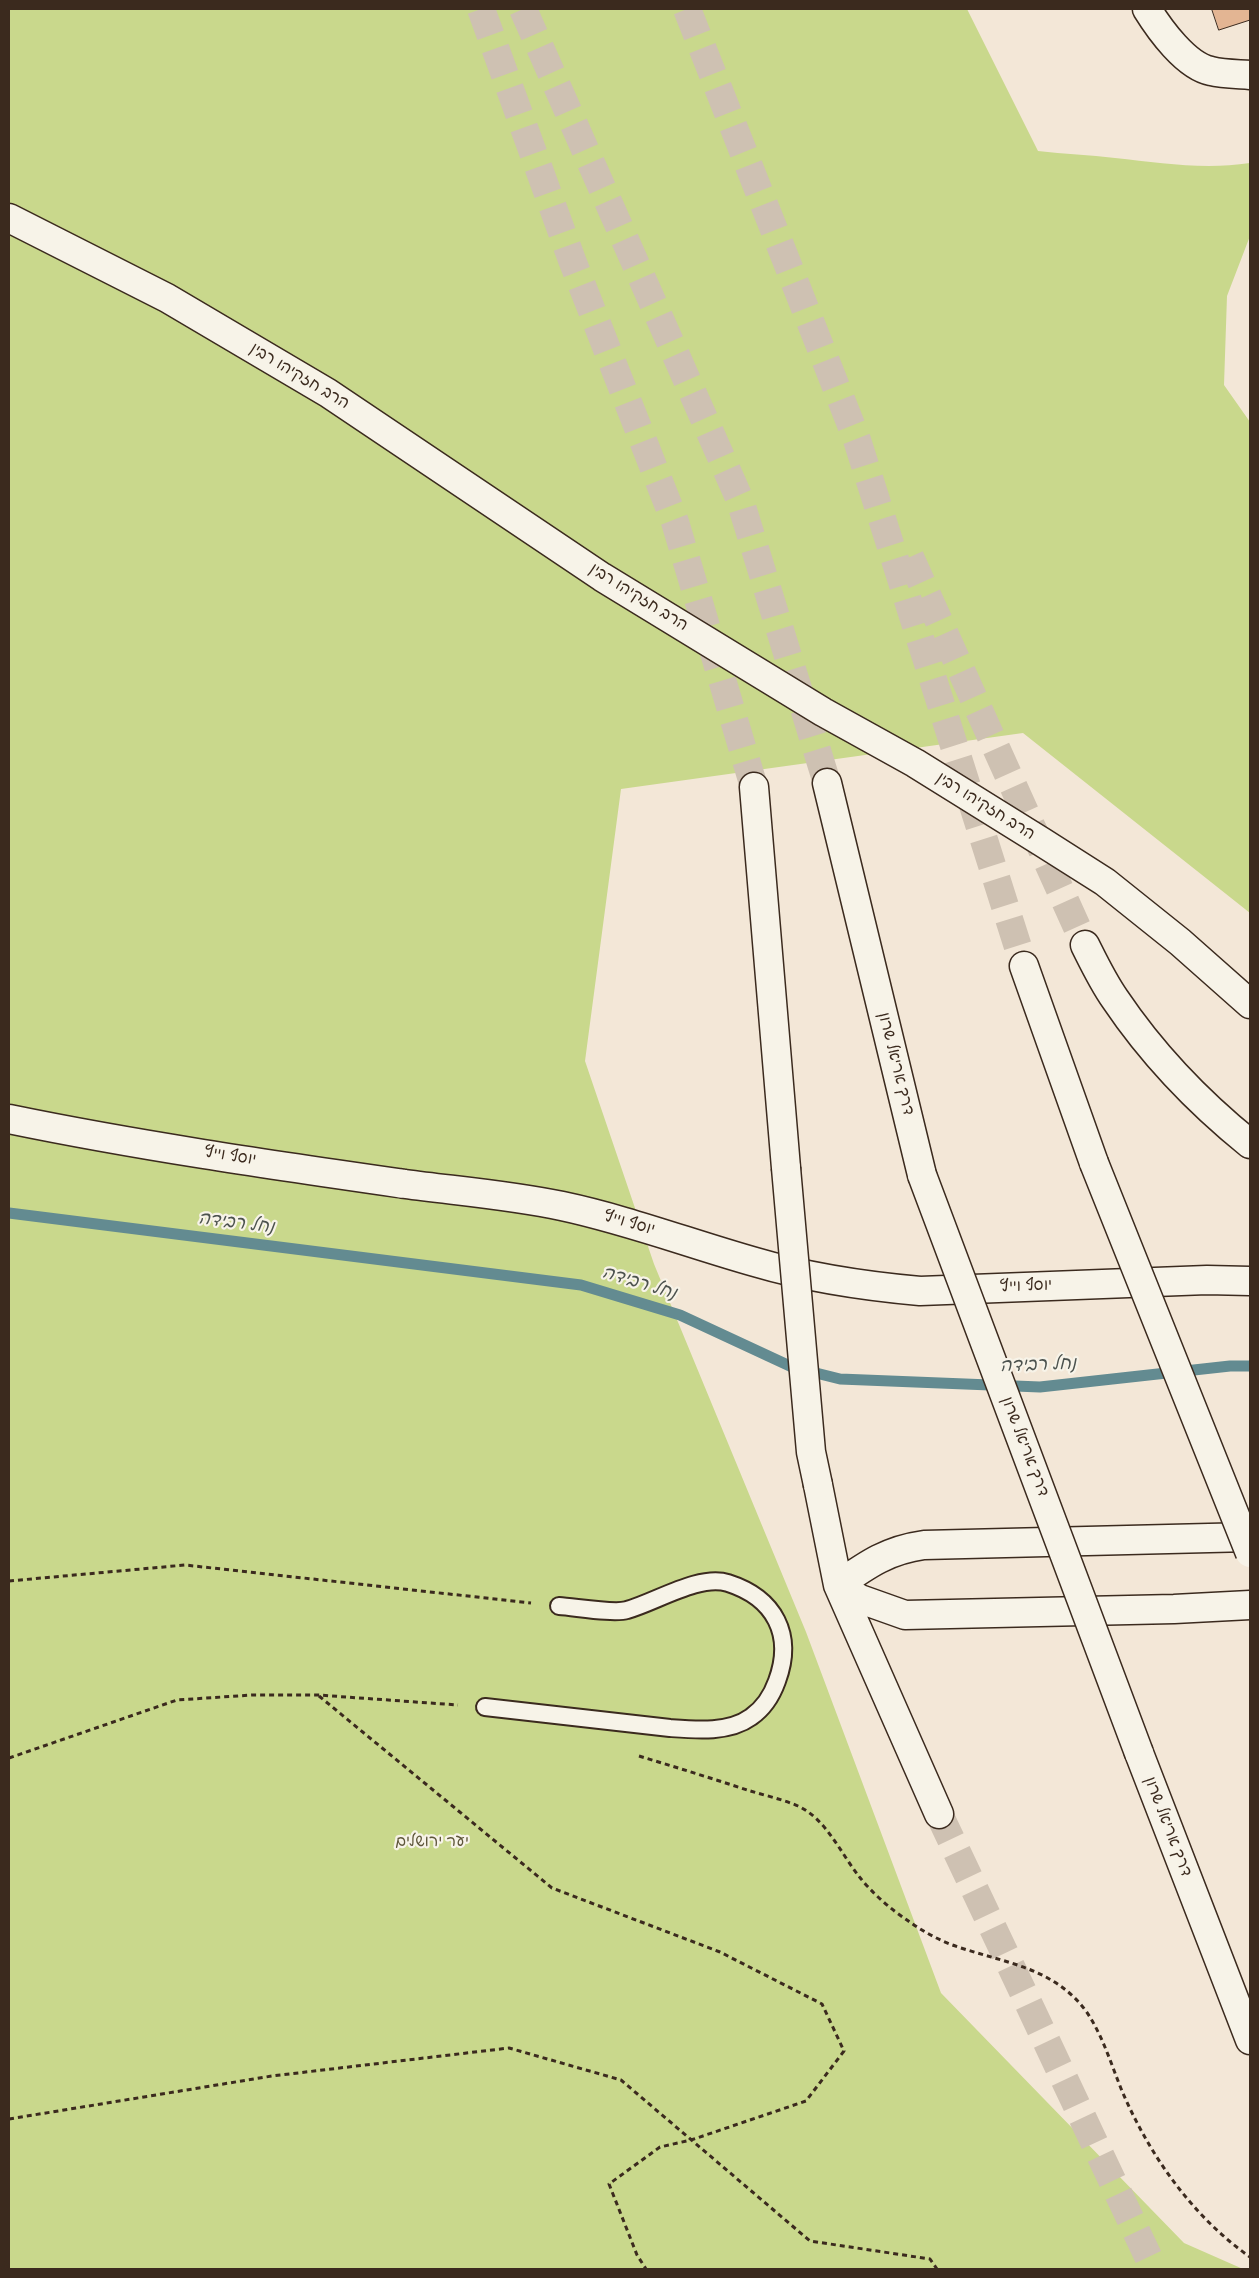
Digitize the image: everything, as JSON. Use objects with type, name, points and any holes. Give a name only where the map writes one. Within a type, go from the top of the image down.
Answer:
[{"type":"main road","points":[[1147,9],[1156,23],[1184,56],[1209,71],[1250,75]]},
{"type":"main road","name":"הרב חזקיהו רבין","points":[[9,218],[168,298],[328,393],[602,577],[823,712],[915,763],[1050,847],[1105,882],[1180,942],[1250,1004]]},
{"type":"main road","name":"דרך אריאל שרון","points":[[827,783],[922,1176],[1139,1753],[1250,2040]]},
{"type":"main road","points":[[754,787],[811,1452],[838,1585],[939,1814]]},
{"type":"main road","points":[[1085,945],[1114,998],[1160,1060],[1211,1112],[1250,1144]]},
{"type":"main road","points":[[1024,966],[1094,1163],[1250,1553]]},
{"type":"main road","name":"יוסף וייץ","points":[[9,1119],[80,1134],[564,1206],[611,1218],[757,1263],[836,1281],[874,1287],[920,1290],[1207,1280],[1250,1281]]},
{"type":"main road","points":[[838,1585],[885,1554],[924,1545],[1250,1537]]},
{"type":"main road","points":[[838,1585],[881,1608],[905,1615],[1145,1610],[1250,1605]]},
{"type":"lane","points":[[485,1707],[670,1728],[700,1730],[730,1727],[751,1718],[763,1707],[773,1692],[781,1669],[784,1648],[781,1630],[773,1614],[760,1599],[726,1582],[713,1581],[695,1584],[625,1611],[559,1606]]},
{"type":"path","points":[[9,1581],[185,1565],[298,1576],[360,1586],[559,1606]]},
{"type":"path","points":[[9,1758],[177,1700],[252,1695],[318,1695],[485,1707]]},
{"type":"path","points":[[318,1695],[552,1888],[720,1952],[822,2004],[844,2051],[806,2101],[690,2140],[660,2147],[609,2184],[637,2255],[646,2269]]},
{"type":"path","points":[[638,1755],[800,1807],[826,1828],[859,1877],[905,1919],[930,1934],[956,1946],[1029,1968],[1047,1976],[1068,1991],[1086,2011],[1099,2033],[1142,2132],[1182,2193],[1206,2220],[1250,2258]]},
{"type":"path","points":[[9,2119],[272,2076],[509,2048],[621,2080],[810,2241],[930,2259],[937,2269]]},
{"type":"green space","name":"יער ירושלים","points":[[9,9],[967,9],[1038,151],[1199,166],[1250,163],[1250,236],[1227,296],[1224,385],[1250,422],[1250,913],[1023,733],[621,789],[585,1061],[654,1264],[806,1632],[941,1993],[1184,2243],[1243,2269],[9,2269]]},
{"type":"building","points":[[1212,9],[1250,9],[1250,20],[1219,30]]},
{"type":"waterway","name":"נחל רבידה","points":[[9,1213],[581,1285],[680,1315],[792,1367],[840,1379],[1040,1387],[1230,1366],[1250,1366]]},
{"type":"tunnel","points":[[481,9],[572,260],[675,522],[754,787]]},
{"type":"tunnel","points":[[523,9],[740,500],[827,783]]},
{"type":"tunnel","points":[[687,9],[857,440],[1024,966]]},
{"type":"tunnel","points":[[910,557],[1085,945]]},
{"type":"tunnel","points":[[939,1814],[1154,2269]]}]
